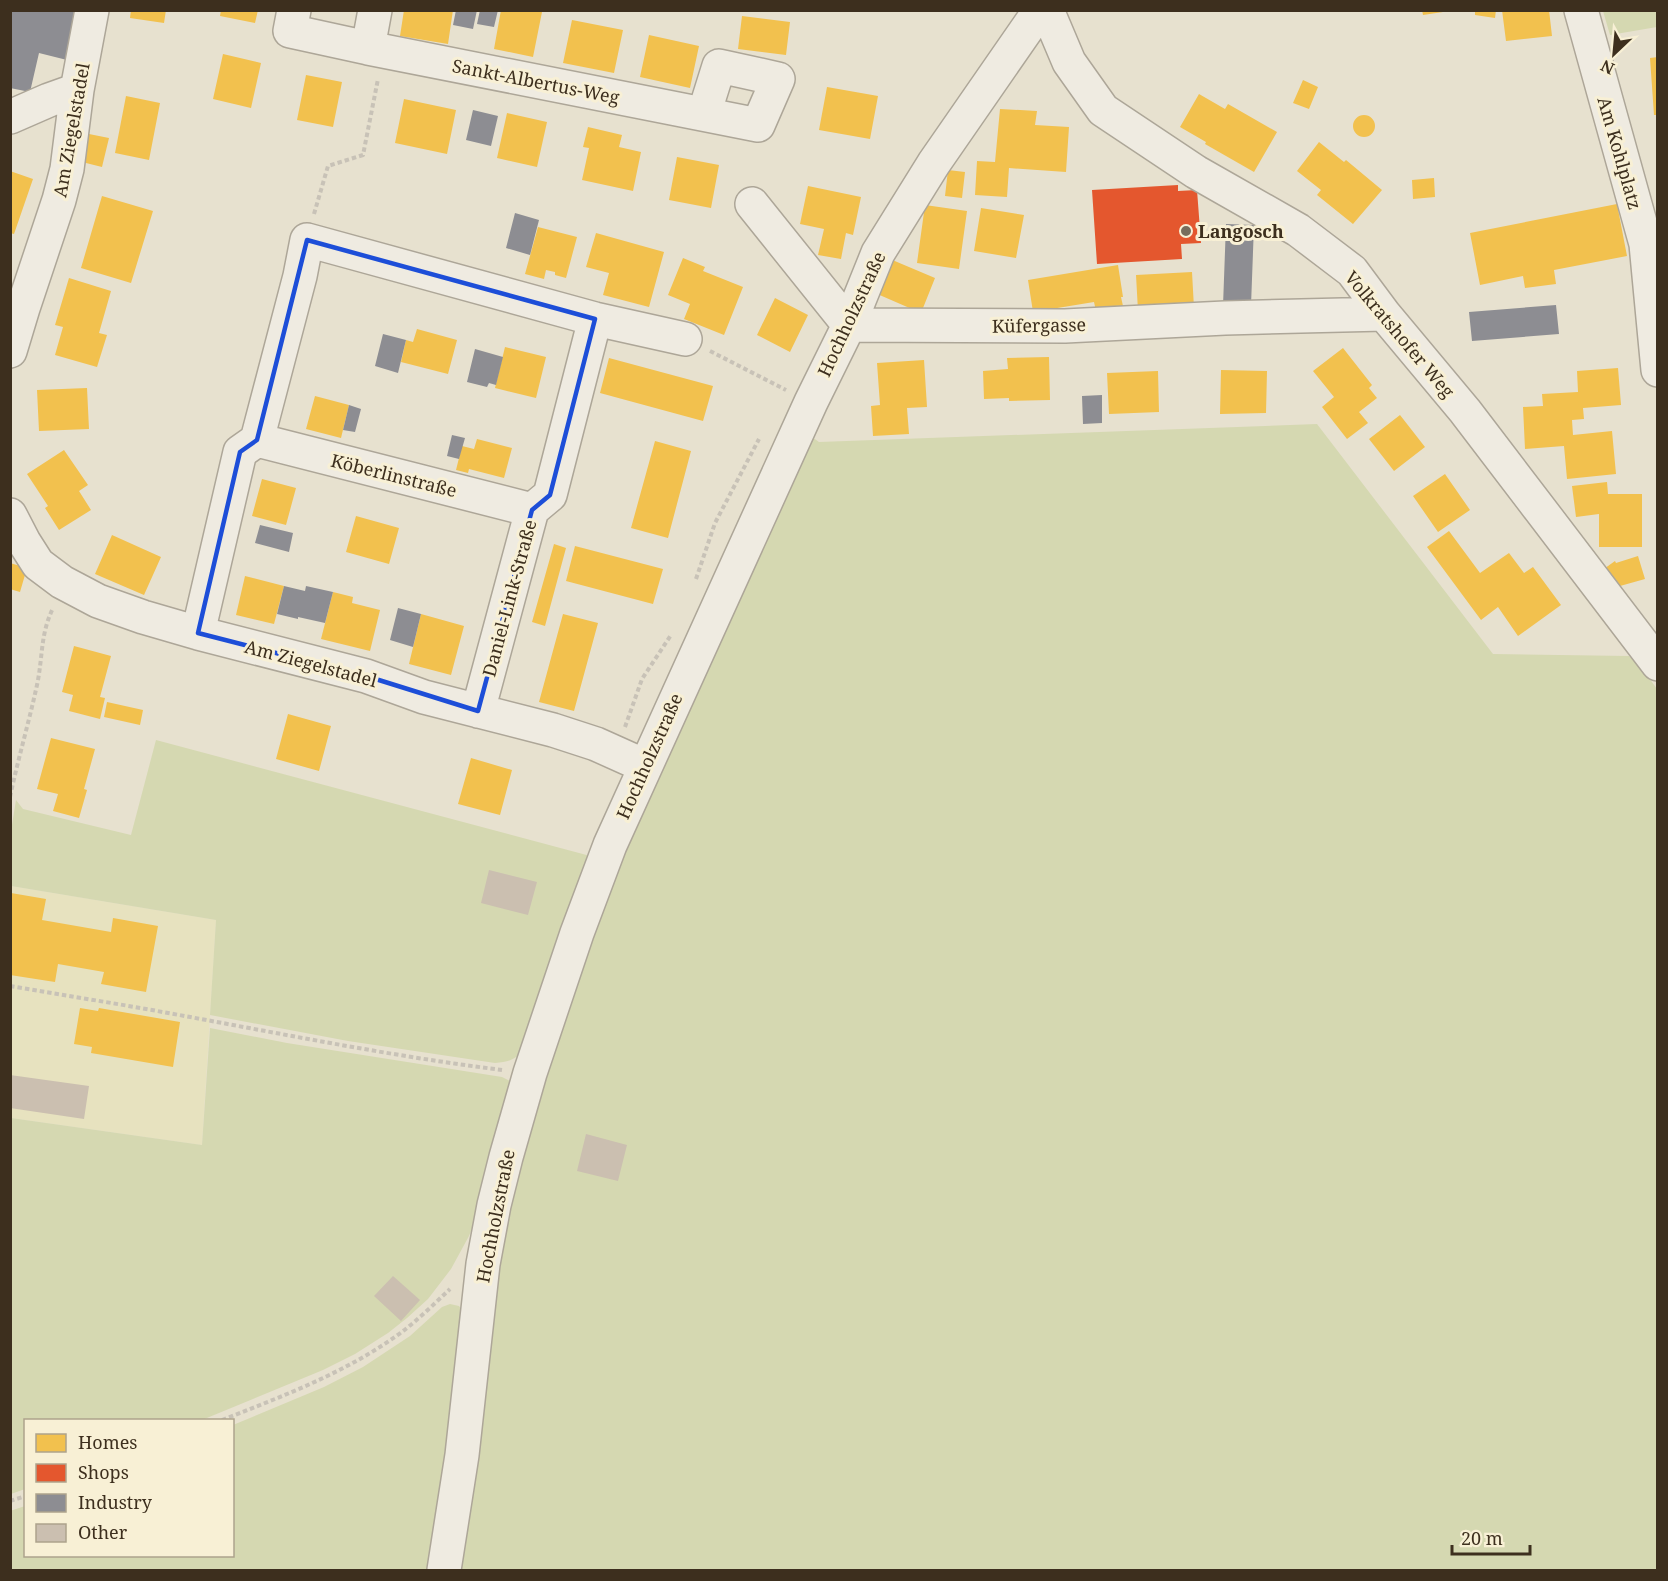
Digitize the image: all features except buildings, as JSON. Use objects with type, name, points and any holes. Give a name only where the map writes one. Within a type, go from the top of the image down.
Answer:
[{"type":"street","name":"Am Ziegelstadel","points":[[10,351],[67,169],[77,90],[92,10]]},
{"type":"street","name":"Sankt-Albertus-Weg","points":[[294,10],[290,31],[704,114]]},
{"type":"street","points":[[375,10],[376,49]]},
{"type":"street","name":"Hochholzstraße","points":[[444,1570],[462,1455],[483,1264],[506,1157],[551,1006],[610,845],[645,766],[792,397],[849,325],[878,253],[934,163],[1040,10]]},
{"type":"street","name":"Volkratshofer Weg","points":[[1047,10],[1069,62],[1103,110],[1196,172],[1298,230],[1352,271],[1384,314],[1465,411],[1657,657]]},
{"type":"street","name":"Am Kohlplatz","points":[[1581,10],[1652,244],[1658,370]]},
{"type":"street","points":[[10,117],[77,90]]},
{"type":"street","points":[[752,204],[849,325]]},
{"type":"street","points":[[198,633],[240,452],[257,440],[300,276],[307,240],[595,319],[685,339]]},
{"type":"street","name":"Küfergasse","points":[[849,325],[1065,326],[1225,318],[1384,314]]},
{"type":"street","name":"Daniel-Link-Straße","points":[[478,711],[532,510],[550,495],[595,319]]},
{"type":"street","name":"Köberlinstraße","points":[[257,440],[532,510]]},
{"type":"street","name":"Am Ziegelstadel","points":[[10,515],[38,564],[65,584],[98,601],[198,633],[366,676],[424,697],[553,730],[596,744],[645,766]]},
{"type":"path","points":[[307,240],[327,166],[363,155],[376,49]]},
{"type":"path","points":[[685,339],[792,397]]},
{"type":"path","points":[[694,585],[715,523],[764,430]]},
{"type":"path","points":[[10,797],[38,684],[42,661],[42,640],[49,616],[65,584]]},
{"type":"path","points":[[615,753],[642,679],[671,634]]},
{"type":"path","points":[[10,986],[302,1039],[530,1073]]},
{"type":"path","points":[[224,1419],[352,1364],[401,1333],[455,1284],[483,1264]]},
{"type":"highlighted area","points":[[307,240],[595,319],[550,495],[532,510],[478,711],[366,676],[198,633],[240,452],[257,440]]},
{"type":"shaded area","points":[[11,886],[216,920],[202,1145],[11,1118]]},
{"type":"green space","points":[[1603,11],[1657,11],[1657,27],[1610,35]]},
{"type":"green space","points":[[1317,424],[1493,654],[1629,656],[1657,689],[1657,1570],[456,1570],[490,1292],[511,1184],[612,873],[812,437],[819,442]]},
{"type":"green space","points":[[156,740],[594,857],[524,1050],[511,1060],[495,1063],[348,1041],[210,1015],[216,920],[11,886],[11,831],[16,800],[23,809],[131,835]]},
{"type":"green space","points":[[210,1028],[287,1043],[502,1077],[512,1082],[481,1205],[469,1236],[451,1269],[428,1299],[407,1318],[355,1354],[323,1370],[204,1419],[24,1419],[24,1489],[11,1494],[11,1118],[202,1145]]},
{"type":"green space","points":[[450,1304],[459,1306],[463,1312],[432,1570],[11,1570],[10,1511],[24,1506],[24,1557],[234,1557],[234,1425],[324,1387],[363,1367],[410,1336],[442,1307]]},
{"type":"place","name":"Langosch","points":[[1186,231]]}]
